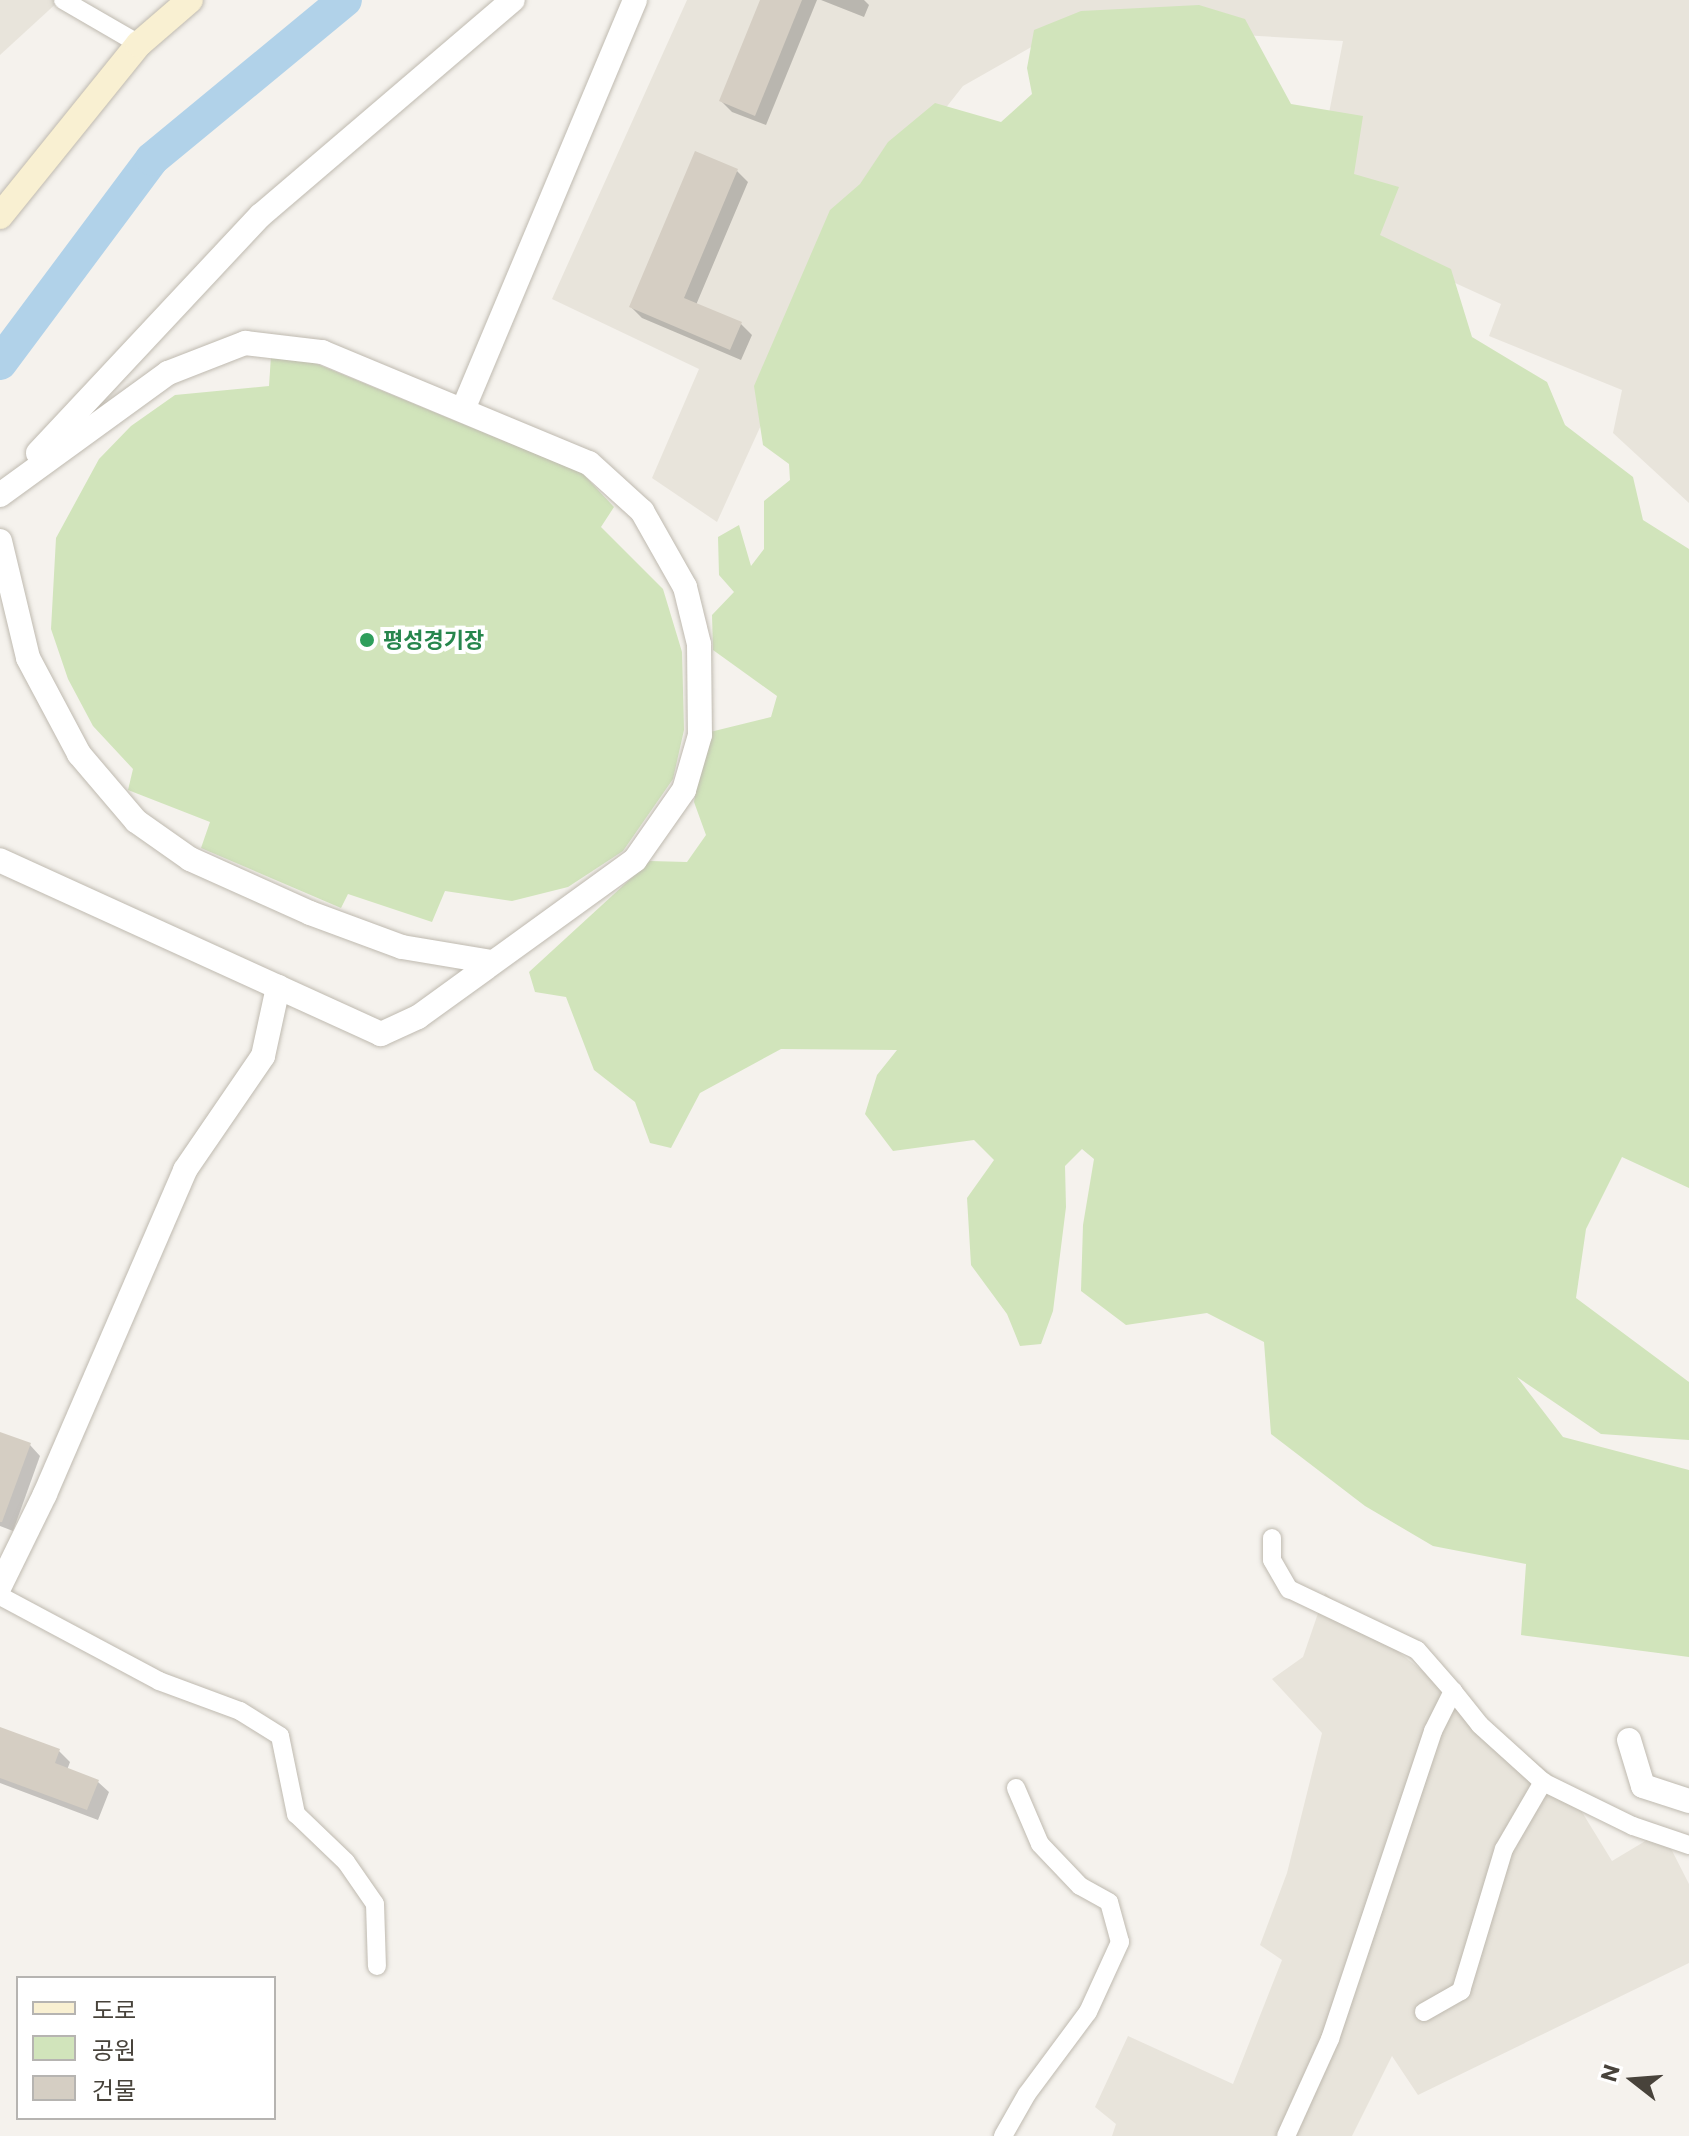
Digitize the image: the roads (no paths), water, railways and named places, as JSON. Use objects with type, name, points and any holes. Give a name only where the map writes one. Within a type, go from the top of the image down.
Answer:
[{"type":"main road","points":[[0,216],[139,44],[190,0]]},
{"type":"street","points":[[63,0],[139,44]]},
{"type":"street","points":[[0,494],[261,215],[513,0]]},
{"type":"street","points":[[464,407],[635,0]]},
{"type":"street","points":[[0,494],[168,373],[245,343],[322,352],[464,407],[589,463],[642,511],[685,587],[699,644],[700,735],[684,790],[635,860],[418,1017],[381,1034],[0,860]]},
{"type":"street","points":[[0,541],[28,658],[79,754],[136,821],[190,859],[310,913],[402,947],[492,962]]},
{"type":"street","points":[[0,1586],[45,1494],[185,1170],[263,1056],[278,987]]},
{"type":"street","points":[[1272,1538],[1272,1560],[1289,1589],[1417,1650],[1480,1725],[1543,1782],[1633,1826],[1689,1845]]},
{"type":"street","points":[[0,1596],[159,1681],[240,1711],[280,1736],[296,1814],[346,1862],[375,1904],[377,1966]]},
{"type":"street","points":[[1286,2136],[1330,2039],[1433,1731],[1453,1691]]},
{"type":"street","points":[[1629,1740],[1643,1786],[1689,1801]]},
{"type":"street","points":[[1424,2012],[1461,1991],[1504,1849],[1543,1782]]},
{"type":"street","points":[[1003,2136],[1027,2094],[1088,2012],[1120,1942],[1109,1902],[1080,1886],[1040,1844],[1016,1788]]},
{"type":"waterway","points":[[0,363],[152,159],[345,0]]},
{"type":"place","name":"평성경기장","points":[[367,640]]}]
